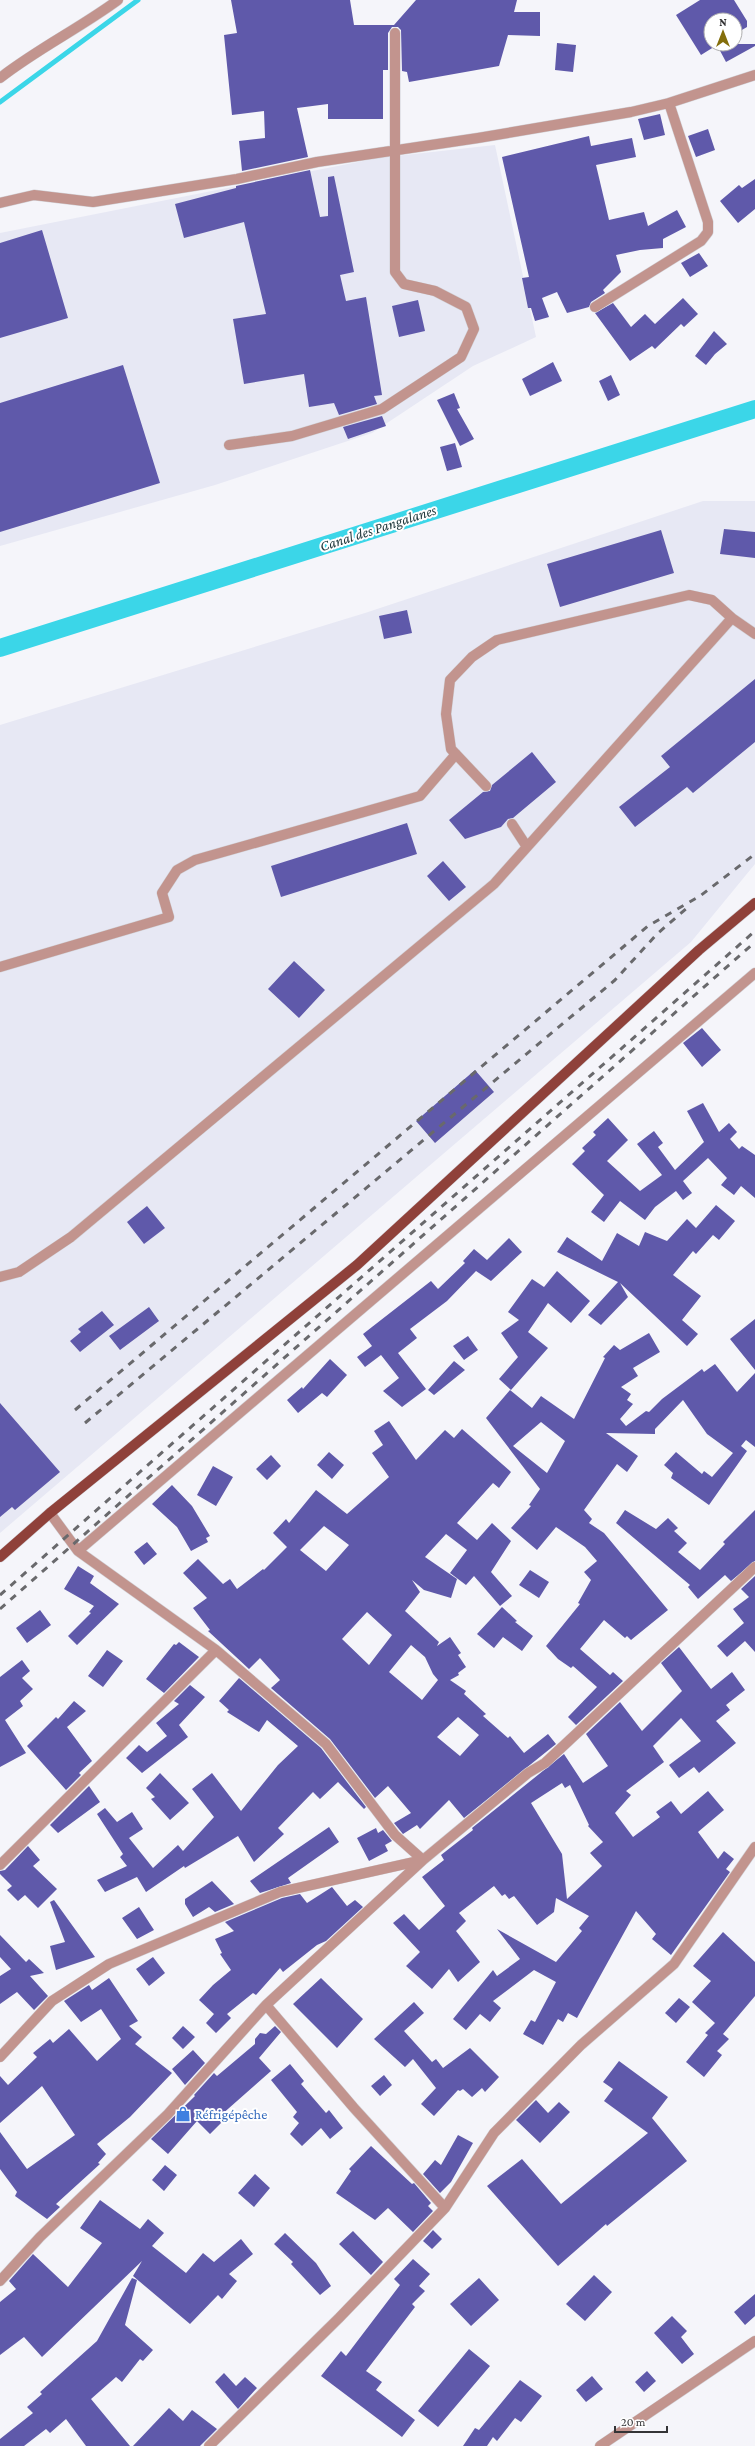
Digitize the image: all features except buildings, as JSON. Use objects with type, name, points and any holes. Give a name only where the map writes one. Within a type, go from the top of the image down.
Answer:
[{"type":"main road","points":[[0,1557],[50,1513],[357,1265],[699,950],[755,902]]},
{"type":"street","points":[[0,78],[23,60],[100,14],[118,0]]},
{"type":"street","points":[[229,445],[292,436],[382,409],[461,357],[474,329],[466,307],[435,291],[404,284],[395,272],[395,33]]},
{"type":"street","points":[[0,203],[34,194],[93,202],[237,179],[317,162],[507,133],[669,103],[755,75]]},
{"type":"street","points":[[595,307],[701,241],[708,232],[708,222],[669,103]]},
{"type":"street","points":[[486,786],[452,748],[446,714],[450,680],[472,657],[498,640],[689,595],[712,600],[732,618],[755,634]]},
{"type":"street","points":[[0,1277],[19,1272],[71,1237],[494,884],[732,618]]},
{"type":"street","points":[[0,967],[168,917],[162,894],[177,870],[195,860],[420,796],[456,754]]},
{"type":"street","points":[[512,824],[527,847]]},
{"type":"street","points":[[78,1551],[755,973]]},
{"type":"street","points":[[50,1513],[78,1551],[216,1650],[326,1744],[396,1835],[423,1860]]},
{"type":"street","points":[[0,2280],[40,2238],[168,2114],[266,2005],[423,1860],[528,1773],[545,1763],[755,1567]]},
{"type":"street","points":[[0,1865],[216,1650]]},
{"type":"street","points":[[209,2446],[339,2318],[445,2208],[494,2133],[581,2045],[674,1964],[755,1847]]},
{"type":"street","points":[[0,2057],[52,2001],[109,1964],[280,1892],[423,1860]]},
{"type":"street","points":[[266,2005],[354,2108],[445,2208]]},
{"type":"street","points":[[600,2446],[755,2341]]},
{"type":"shaded area","points":[[495,145],[536,337],[473,366],[372,433],[215,485],[0,546],[0,233],[378,158]]},
{"type":"shaded area","points":[[703,501],[755,501],[755,864],[691,942],[0,1533],[0,725],[365,613]]},
{"type":"waterway","points":[[0,102],[138,0]]},
{"type":"waterway","name":"Canal des Pangalanes","points":[[0,648],[755,409]]},
{"type":"railway","points":[[75,1410],[648,926],[700,896],[755,854]]},
{"type":"railway","points":[[85,1423],[615,980],[657,934],[687,908]]},
{"type":"railway","points":[[0,1595],[755,931]]},
{"type":"railway","points":[[0,1609],[755,942]]},
{"type":"place","name":"Réfrigépêche","points":[[183,2114]]}]
